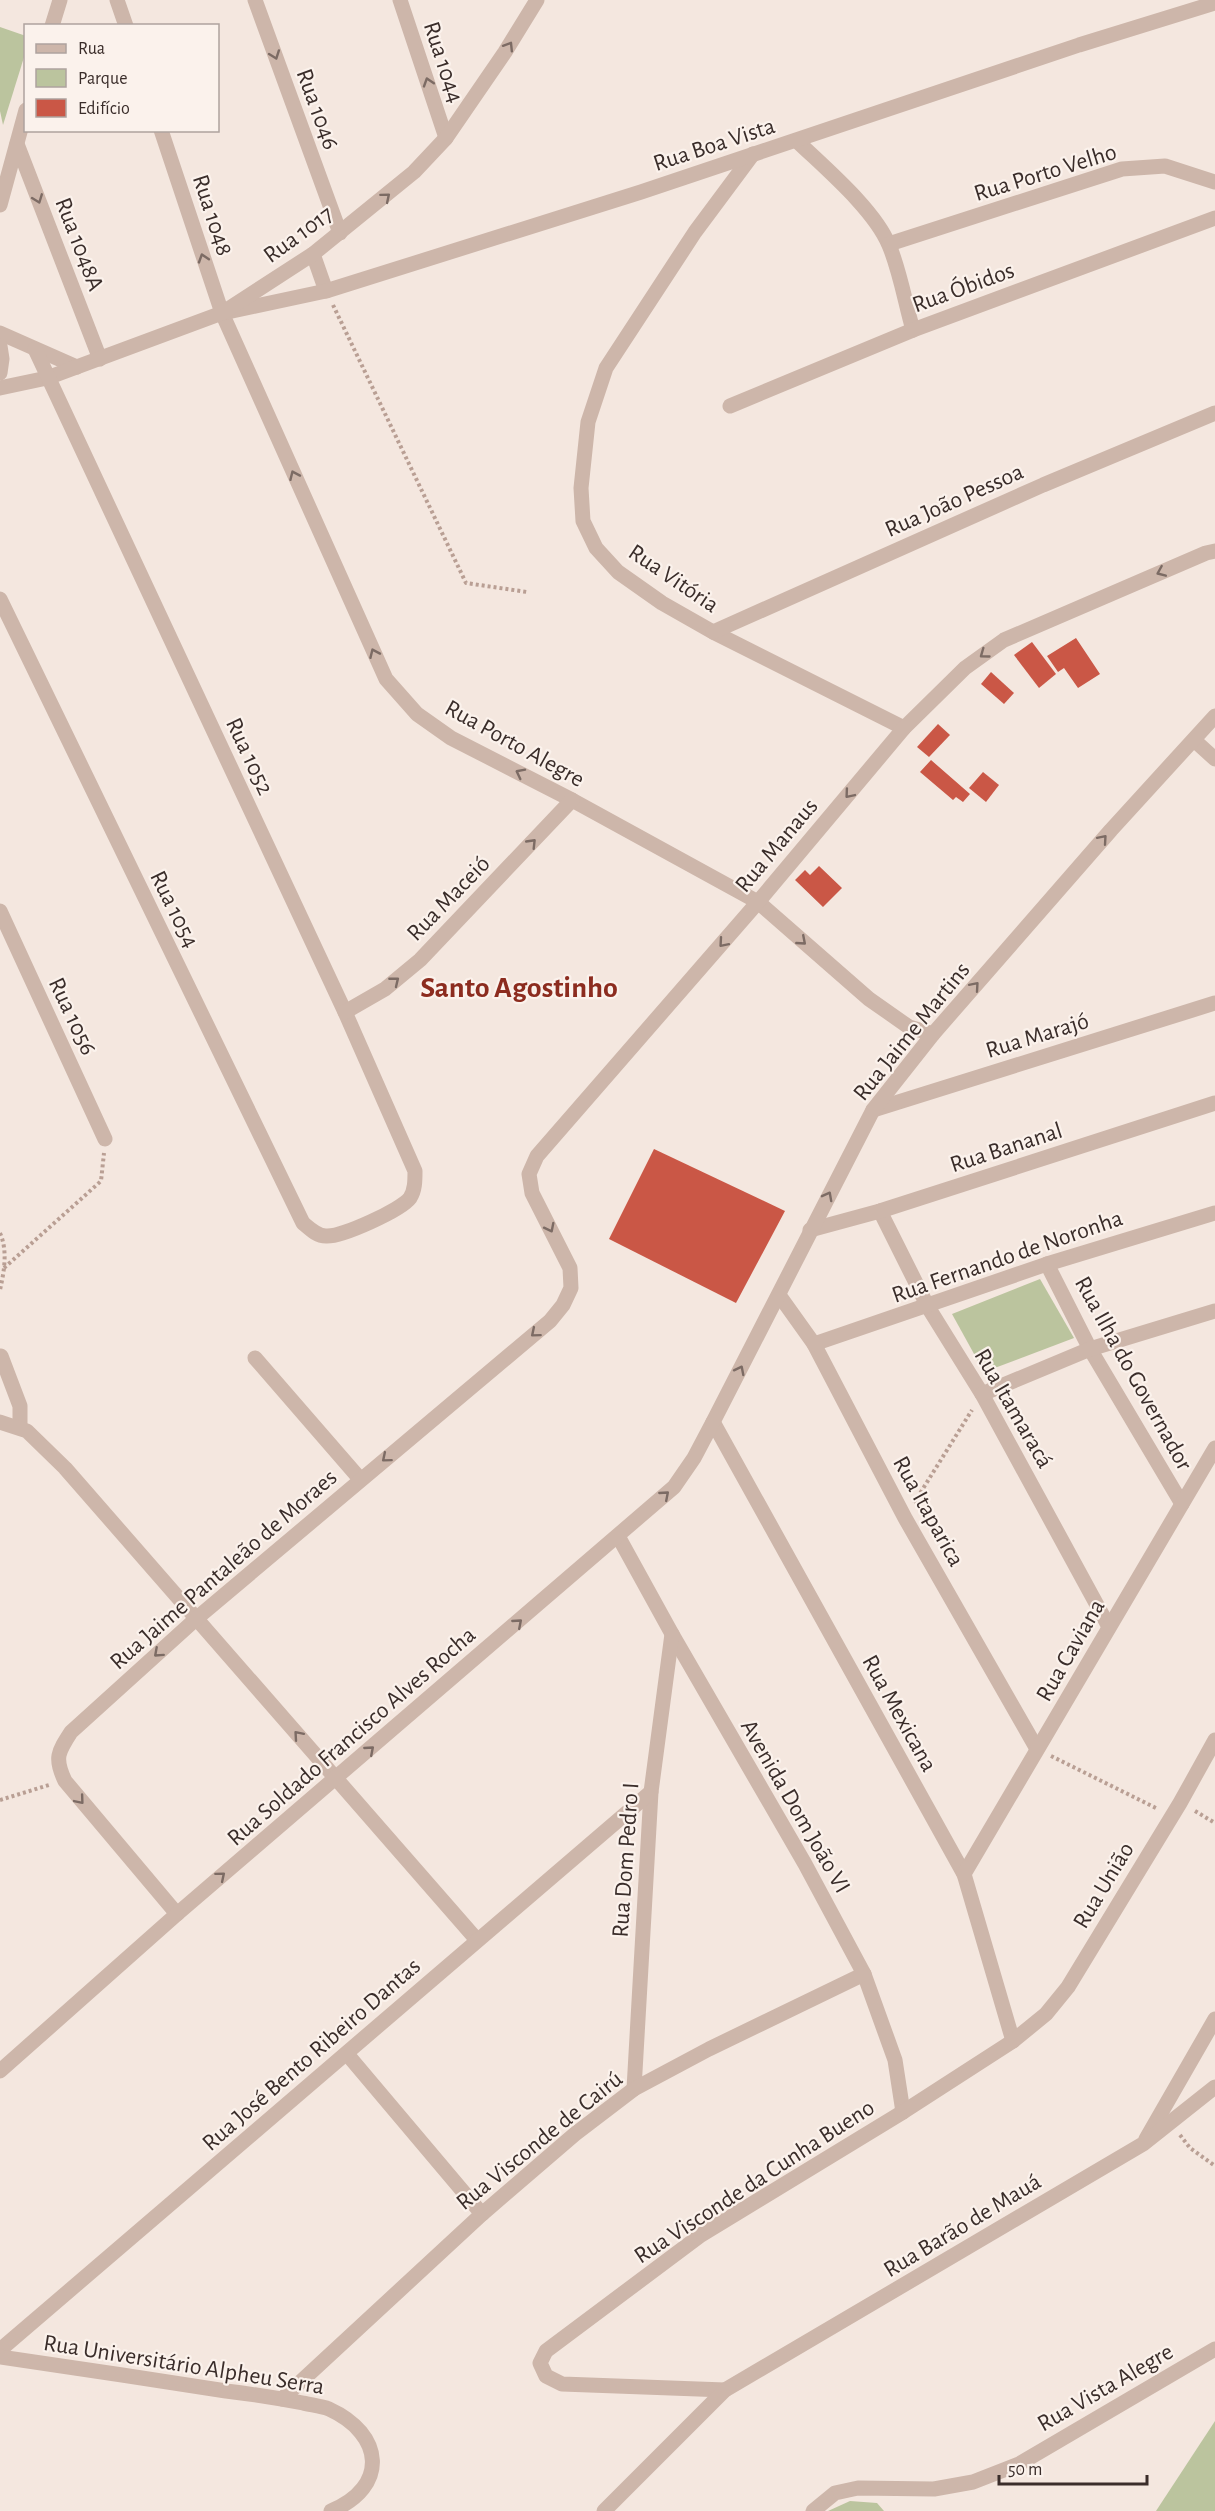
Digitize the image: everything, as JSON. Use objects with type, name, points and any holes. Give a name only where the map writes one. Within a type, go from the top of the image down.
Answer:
[{"type":"street","points":[[53,24],[60,0]]},
{"type":"street","points":[[117,0],[125,24]]},
{"type":"street","name":"Rua 1046","points":[[255,0],[340,232]]},
{"type":"street","name":"Rua 1044","points":[[400,0],[446,138]]},
{"type":"street","name":"Rua 1017","points":[[0,388],[47,378],[222,313],[313,254],[414,172],[446,138],[505,52],[537,0]]},
{"type":"street","name":"Rua Boa Vista","points":[[222,313],[326,291],[797,141],[1079,45],[1215,3]]},
{"type":"street","points":[[0,205],[24,118]]},
{"type":"street","name":"Rua 1048","points":[[162,132],[222,313]]},
{"type":"street","points":[[797,141],[846,189],[889,244],[914,330]]},
{"type":"street","name":"Rua 1048A","points":[[17,144],[100,359]]},
{"type":"street","name":"Rua Vitória","points":[[753,154],[695,232],[606,368],[588,422],[581,488],[583,521],[596,548],[627,578],[662,603],[713,632],[904,728]]},
{"type":"street","name":"Rua Porto Velho","points":[[889,244],[1122,169],[1165,166],[1215,182]]},
{"type":"street","name":"Rua Óbidos","points":[[730,406],[914,330],[1215,218]]},
{"type":"street","points":[[313,254],[326,291]]},
{"type":"street","name":"Rua Porto Alegre","points":[[222,313],[386,679],[417,714],[452,738],[572,800],[758,902],[892,1016],[909,1026],[933,1034]]},
{"type":"street","points":[[0,333],[77,367]]},
{"type":"street","points":[[0,346],[2,359],[0,373]]},
{"type":"street","name":"Rua 1052","points":[[35,349],[345,1012],[415,1171],[415,1185]]},
{"type":"street","name":"Rua João Pessoa","points":[[713,632],[1075,471],[1215,413]]},
{"type":"street","name":"Rua Manaus","points":[[571,1288],[570,1268],[532,1192],[529,1174],[537,1156],[758,902],[904,728],[965,668],[1004,640],[1215,551]]},
{"type":"street","name":"Rua 1054","points":[[0,599],[303,1223],[315,1233],[326,1236],[339,1234],[402,1206],[411,1197],[415,1185]]},
{"type":"street","name":"Rua Jaime Martins","points":[[713,1422],[873,1110],[933,1034],[1111,830],[1215,716]]},
{"type":"street","points":[[1194,740],[1215,759]]},
{"type":"street","name":"Rua Maceió","points":[[345,1012],[385,989],[420,960],[572,800]]},
{"type":"street","name":"Rua 1056","points":[[0,911],[105,1139]]},
{"type":"street","name":"Rua Marajó","points":[[873,1110],[1215,1003]]},
{"type":"street","name":"Rua Bananal","points":[[810,1230],[880,1211],[1215,1103]]},
{"type":"street","name":"Rua Itamaracá","points":[[880,1211],[928,1307],[981,1394],[1110,1627]]},
{"type":"street","name":"Rua Fernando de Noronha","points":[[814,1344],[928,1307],[1047,1264],[1215,1213]]},
{"type":"street","name":"Rua Ilha do Governador","points":[[1047,1264],[1090,1349],[1182,1504]]},
{"type":"street","name":"Rua Jaime Pantaleão de Moraes","points":[[64,1781],[57,1765],[60,1749],[71,1732],[197,1618],[550,1321],[563,1305],[571,1288]]},
{"type":"street","name":"Rua Itaparica","points":[[779,1295],[814,1344],[905,1518],[1037,1749]]},
{"type":"street","points":[[981,1394],[1090,1349],[1215,1311]]},
{"type":"street","points":[[1,1356],[20,1406],[20,1428]]},
{"type":"street","points":[[255,1358],[360,1479]]},
{"type":"street","points":[[0,1422],[27,1431],[66,1468],[477,1940]]},
{"type":"street","name":"Rua Soldado Francisco Alves Rocha","points":[[0,2071],[177,1914],[337,1779],[674,1487],[694,1458],[713,1422]]},
{"type":"street","name":"Rua Mexicana","points":[[713,1422],[964,1874],[1013,2041]]},
{"type":"street","name":"Rua Caviana","points":[[964,1874],[1215,1448]]},
{"type":"street","name":"Avenida Dom João VI","points":[[618,1536],[672,1635],[805,1864],[864,1974],[894,2060],[903,2112]]},
{"type":"street","name":"Rua Dom Pedro I","points":[[634,2089],[651,1792],[672,1635]]},
{"type":"street","name":"Rua União","points":[[1013,2041],[1046,2014],[1068,1987],[1215,1740]]},
{"type":"street","points":[[64,1781],[177,1914]]},
{"type":"street","name":"Rua José Bento Ribeiro Dantas","points":[[0,2350],[651,1792]]},
{"type":"street","name":"Rua Visconde de Cairú","points":[[282,2399],[482,2214],[575,2134],[634,2089],[709,2049],[864,1974]]},
{"type":"street","points":[[1143,2144],[1215,2019]]},
{"type":"street","name":"Rua Visconde da Cunha Bueno","points":[[725,2390],[562,2384],[546,2376],[540,2363],[546,2351],[701,2235],[903,2112],[1013,2041]]},
{"type":"street","points":[[347,2054],[482,2214]]},
{"type":"street","name":"Rua Barão de Mauá","points":[[604,2511],[700,2412],[725,2390],[1143,2144],[1215,2087]]},
{"type":"street","name":"Rua Vista Alegre","points":[[813,2511],[835,2493],[858,2488],[934,2489],[982,2479],[1018,2464],[1215,2349]]},
{"type":"street","name":"Rua Universitário Alpheu Serra","points":[[0,2357],[282,2399],[328,2409],[355,2425],[371,2445],[373,2470],[362,2491],[343,2506],[331,2511]]},
{"type":"path","points":[[326,291],[466,583],[527,592]]},
{"type":"path","points":[[4,1268],[101,1181],[104,1174],[105,1139]]},
{"type":"path","points":[[0,1233],[3,1241],[4,1268],[0,1290]]},
{"type":"path","points":[[905,1518],[981,1394]]},
{"type":"path","points":[[1037,1749],[1176,1809],[1215,1823]]},
{"type":"path","points":[[0,1800],[64,1781]]},
{"type":"path","points":[[1170,2123],[1190,2148],[1215,2166]]},
{"type":"green space","points":[[0,27],[24,35],[24,57],[3,125],[0,111]]},
{"type":"green space","points":[[1040,1279],[1074,1338],[984,1372],[952,1314]]},
{"type":"green space","points":[[1215,2421],[1215,2511],[1156,2511]]},
{"type":"green space","points":[[850,2501],[877,2503],[884,2511],[828,2511]]},
{"type":"building","points":[[1076,638],[1100,674],[1078,688],[1064,668],[1058,672],[1047,656]]},
{"type":"building","points":[[1032,642],[1056,674],[1039,688],[1014,655]]},
{"type":"building","points":[[991,672],[1014,693],[1004,704],[981,684]]},
{"type":"building","points":[[938,724],[950,735],[929,757],[917,747]]},
{"type":"building","points":[[931,760],[970,794],[963,802],[956,797],[953,800],[920,772]]},
{"type":"building","points":[[983,772],[999,785],[986,802],[969,788]]},
{"type":"building","points":[[819,866],[842,888],[823,907],[795,880],[805,870],[810,875]]},
{"type":"building","points":[[654,1149],[785,1211],[736,1303],[609,1239]]},
{"type":"district","name":"Santo Agostinho","points":[[519,987]]}]
